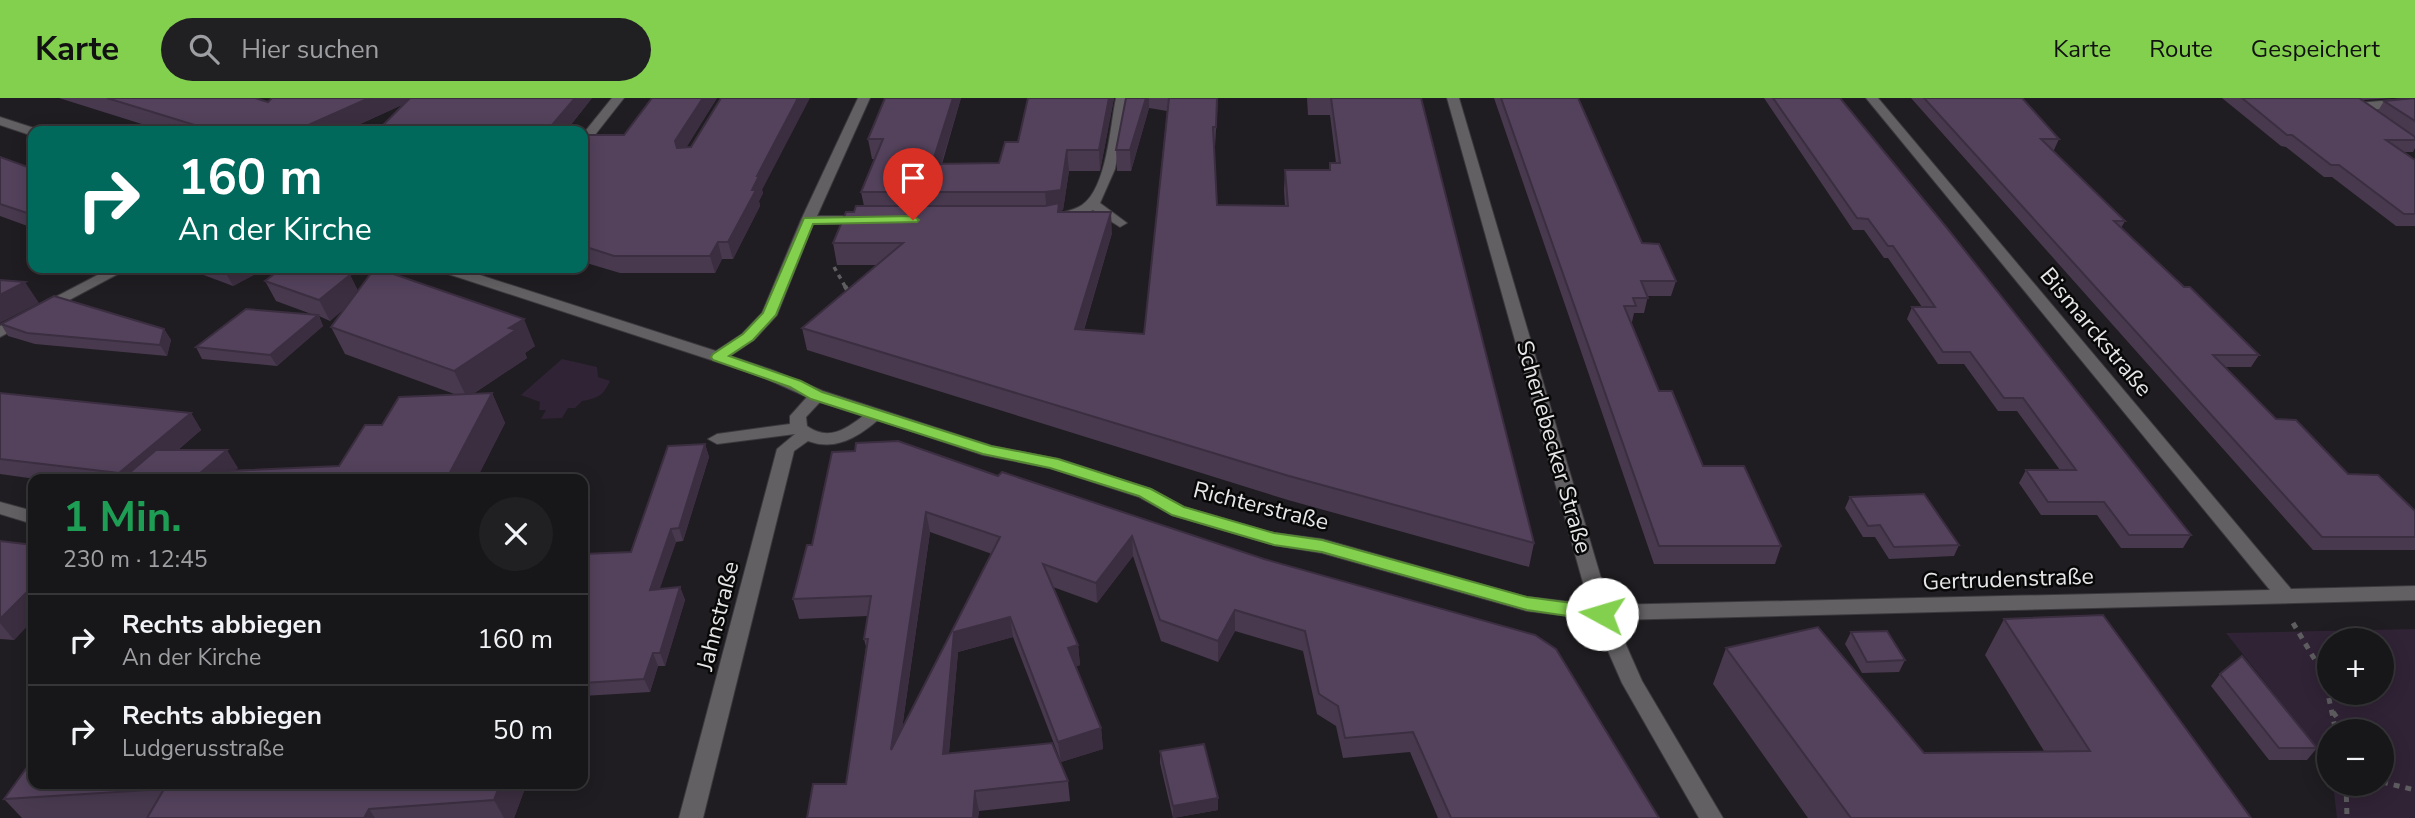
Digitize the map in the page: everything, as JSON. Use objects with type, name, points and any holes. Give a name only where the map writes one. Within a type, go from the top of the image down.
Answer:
[{"type":"street","points":[[588,136],[618,98]]},
{"type":"street","points":[[718,357],[748,337],[769,315],[808,220],[864,98]]},
{"type":"street","points":[[1046,220],[1078,214],[1093,204],[1102,189],[1108,168],[1122,98]]},
{"type":"street","name":"Scherlebecker Straße","points":[[1453,98],[1602,614],[1633,682],[1711,818]]},
{"type":"street","name":"Bismarckstraße","points":[[1872,98],[2282,596]]},
{"type":"street","points":[[2345,98],[2381,123]]},
{"type":"street","points":[[2358,107],[2415,102]]},
{"type":"street","points":[[0,121],[28,130]]},
{"type":"street","points":[[1093,204],[1120,223]]},
{"type":"street","points":[[808,220],[873,220]]},
{"type":"street","points":[[0,332],[112,273]]},
{"type":"street","name":"Richterstraße","points":[[459,273],[718,357],[795,384],[817,395],[989,451],[1053,463],[1145,493],[1178,511],[1274,539],[1322,546],[1527,604],[1602,614]]},
{"type":"street","points":[[802,431],[798,416],[817,395]]},
{"type":"street","points":[[717,439],[802,431],[817,439],[833,440],[851,434],[874,414]]},
{"type":"street","name":"Jahnstraße","points":[[691,818],[786,449],[802,431]]},
{"type":"street","points":[[0,508],[28,516]]},
{"type":"street","name":"Gertrudenstraße","points":[[1602,614],[2415,593]]},
{"type":"path","points":[[834,267],[851,296]]},
{"type":"path","points":[[2282,596],[2324,675],[2333,719]]},
{"type":"path","points":[[2331,709],[2338,719]]},
{"type":"path","points":[[2394,784],[2415,790]]},
{"type":"path","points":[[2347,796],[2347,818]]},
{"type":"shaded area","points":[[562,359],[597,367],[598,377],[610,381],[599,395],[582,401],[575,408],[568,408],[562,418],[541,419],[546,410],[539,410],[540,402],[521,395]]},
{"type":"shaded area","points":[[2394,629],[2415,629],[2415,818],[2337,818],[2334,796],[2394,796],[2394,719],[2317,719],[2317,748],[2226,633],[2317,631],[2317,705],[2394,705]]},
{"type":"building","points":[[107,98],[255,98],[268,102],[272,98],[369,98],[306,126],[198,126]]},
{"type":"building","points":[[410,98],[575,98],[551,126],[382,126]]},
{"type":"building","points":[[652,98],[703,98],[675,141],[677,148],[691,147],[721,98],[798,98],[757,176],[752,190],[756,190],[728,242],[718,242],[710,256],[614,256],[588,248],[588,135],[624,135]]},
{"type":"building","points":[[885,98],[953,98],[932,164],[999,163],[1005,142],[1018,142],[1028,98],[1109,98],[1099,150],[1067,150],[1061,190],[861,192],[883,139],[868,139]]},
{"type":"building","points":[[1126,98],[1146,98],[1130,150],[1116,150]]},
{"type":"building","points":[[1169,98],[1217,98],[1216,127],[1213,127],[1217,205],[1288,206],[1285,170],[1330,170],[1330,163],[1340,163],[1331,98],[1421,98],[1534,543],[1289,476],[802,328],[903,243],[833,243],[846,212],[854,212],[856,206],[1045,206],[1059,203],[1058,212],[1111,212],[1075,329],[1144,334]]},
{"type":"building","points":[[1501,98],[1578,98],[1642,243],[1659,244],[1676,281],[1641,281],[1648,298],[1633,298],[1636,306],[1624,306],[1659,391],[1672,391],[1703,466],[1744,466],[1781,546],[1659,546]]},
{"type":"building","points":[[1773,98],[1840,98],[2191,535],[2129,535],[2104,502],[2048,502],[2026,470],[2076,470],[2023,398],[2004,398],[1970,352],[1943,352],[1912,307],[1935,307],[1893,246],[1888,246],[1868,219],[1857,218]]},
{"type":"building","points":[[1924,98],[2022,98],[2059,139],[2041,139],[2125,221],[2114,221],[2184,287],[2190,287],[2259,355],[2213,355],[2276,419],[2296,420],[2348,474],[2378,475],[2415,511],[2415,537],[2322,537]]},
{"type":"building","points":[[2242,98],[2359,98],[2415,137],[2415,140],[2386,140],[2415,160],[2415,214],[2404,214],[2339,165],[2331,165],[2292,135],[2287,135]]},
{"type":"building","points":[[2415,98],[2415,121],[2384,101]]},
{"type":"building","points":[[0,157],[28,167],[28,213],[0,204]]},
{"type":"building","points":[[275,273],[350,275],[319,300],[265,281]]},
{"type":"building","points":[[371,273],[390,273],[524,319],[509,328],[516,330],[454,371],[331,327]]},
{"type":"building","points":[[0,280],[25,282],[0,295]]},
{"type":"building","points":[[54,296],[164,329],[160,345],[27,333],[1,324]]},
{"type":"building","points":[[246,309],[318,315],[270,355],[196,347]]},
{"type":"building","points":[[0,393],[191,413],[119,473],[0,459]]},
{"type":"building","points":[[492,393],[449,474],[226,474],[228,471],[339,466],[365,425],[382,425],[399,397]]},
{"type":"building","points":[[898,441],[998,476],[1002,472],[1264,559],[1535,635],[1556,649],[1659,818],[1451,818],[1413,732],[1345,738],[1338,706],[1319,694],[1305,631],[1235,610],[1218,641],[1160,620],[1132,536],[1096,583],[1043,564],[1078,645],[1068,648],[1101,728],[1058,742],[1010,617],[954,632],[943,754],[1052,743],[1068,781],[975,791],[973,818],[807,818],[813,784],[846,784],[868,639],[864,639],[871,596],[793,599],[807,545],[812,545],[832,452],[855,451],[856,443]],"holes":[[[926,512],[1000,537],[891,750]]]},
{"type":"building","points":[[705,444],[679,528],[671,529],[650,590],[680,587],[660,653],[653,653],[644,679],[588,683],[588,554],[631,552],[668,446]]},
{"type":"building","points":[[156,450],[227,450],[199,474],[128,474]]},
{"type":"building","points":[[1924,494],[1959,545],[1894,547],[1880,525],[1868,526],[1850,497]]},
{"type":"building","points":[[0,541],[28,544],[28,591],[0,619]]},
{"type":"building","points":[[2103,615],[2251,818],[1851,818],[1726,648],[1818,627],[1924,753],[2090,751],[2004,619]]},
{"type":"building","points":[[1887,631],[1905,660],[1867,662],[1851,632]]},
{"type":"building","points":[[2242,656],[2317,748],[2279,748],[2220,674]]},
{"type":"building","points":[[1204,744],[1218,798],[1173,806],[1160,751]]},
{"type":"building","points":[[28,766],[28,789],[164,789],[4,799]]},
{"type":"building","points":[[164,789],[498,789],[494,800],[369,809],[364,818],[147,818]]},
{"type":"route","points":[[913,220],[808,220],[769,315],[748,337],[718,357],[795,384],[817,395],[989,451],[1053,463],[1145,493],[1178,511],[1199,518],[1274,539],[1322,546],[1527,604],[1602,614]]}]
